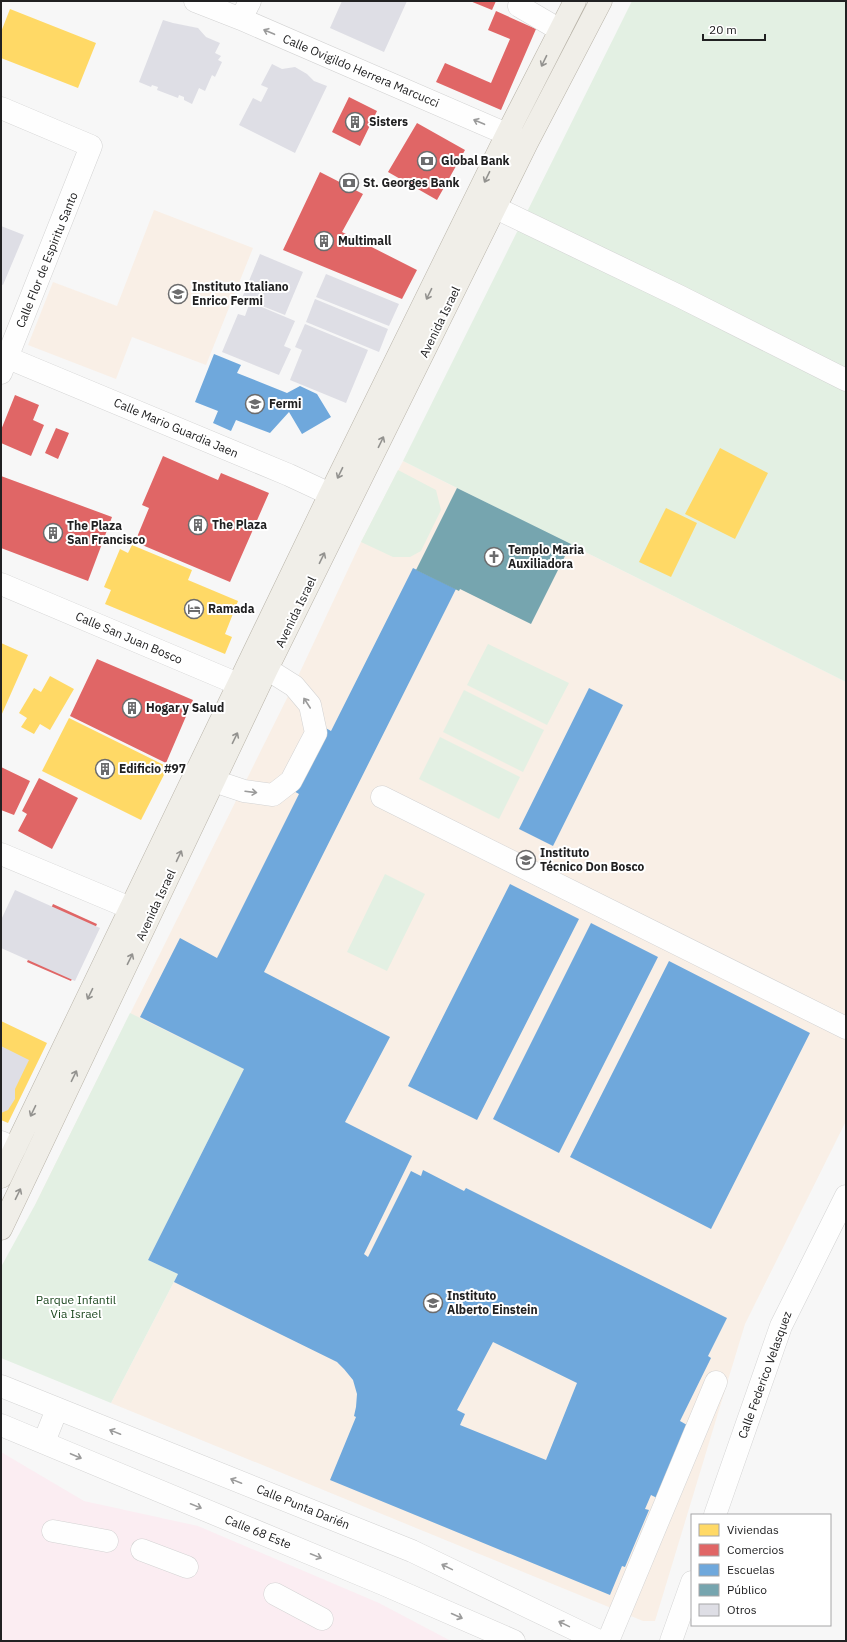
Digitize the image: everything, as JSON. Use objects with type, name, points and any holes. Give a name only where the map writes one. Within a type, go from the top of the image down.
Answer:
[{"type":"main road","name":"Avenida Israel","points":[[1,1229],[141,912],[247,689],[330,494],[507,134],[575,1]]},
{"type":"main road","name":"Avenida Israel","points":[[1,1177],[8,1145],[214,781],[247,689],[268,669],[528,143],[601,1]]},
{"type":"street","name":"Calle Ovigildo Herrera Marcucci","points":[[195,1],[245,10],[528,143]]},
{"type":"street","points":[[522,1],[519,6],[560,30]]},
{"type":"street","name":"Calle Flor de Espiritu Santo","points":[[1,108],[92,146],[3,362]]},
{"type":"street","points":[[496,208],[679,296],[846,380]]},
{"type":"street","name":"Calle Mario Guardia Jaen","points":[[3,362],[289,475],[350,504]]},
{"type":"street","name":"Calle San Juan Bosco","points":[[1,584],[247,689]]},
{"type":"street","points":[[214,781],[244,791],[273,795],[291,781],[316,733],[310,705],[294,686],[268,669]]},
{"type":"street","points":[[382,797],[846,1028]]},
{"type":"street","points":[[1,854],[141,912]]},
{"type":"street","name":"Calle Federico Velasquez","points":[[715,1514],[781,1326],[846,1196]]},
{"type":"street","points":[[608,1641],[716,1382]]},
{"type":"street","name":"Calle Punta Darién","points":[[1,1386],[412,1550],[599,1641]]},
{"type":"street","points":[[44,1442],[57,1409]]},
{"type":"street","name":"Calle 68 Este","points":[[1,1424],[383,1584],[514,1641]]},
{"type":"street","points":[[53,1531],[107,1540]]},
{"type":"street","points":[[142,1550],[186,1567]]},
{"type":"street","points":[[671,1641],[691,1585]]},
{"type":"street","points":[[275,1594],[322,1619]]},
{"type":"shaded area","name":"Instituto Italiano Enrico Fermi","points":[[154,210],[253,248],[206,365],[132,337],[116,379],[28,345],[53,282],[117,306]]},
{"type":"shaded area","name":"Instituto Técnico Don Bosco","points":[[403,461],[846,682],[846,1121],[745,1324],[655,1621],[643,1621],[111,1403],[178,1274],[36,1203],[300,672],[361,542]]},
{"type":"shaded area","points":[[1,1452],[84,1501],[198,1526],[379,1603],[451,1641],[1,1641]]},
{"type":"green space","points":[[632,1],[846,1],[846,682],[403,461]]},
{"type":"green space","points":[[398,470],[436,490],[441,510],[421,551],[410,557],[393,557],[361,542]]},
{"type":"green space","points":[[488,644],[569,683],[547,725],[467,685]]},
{"type":"green space","points":[[464,690],[544,730],[523,772],[443,732]]},
{"type":"green space","points":[[440,737],[520,777],[499,819],[419,779]]},
{"type":"green space","points":[[385,874],[425,894],[387,971],[347,952]]},
{"type":"green space","name":"Parque Infantil Via Israel","points":[[130,1013],[244,1069],[148,1260],[178,1274],[111,1403],[1,1358],[1,1267],[36,1203]]},
{"type":"building: Viviendas","points":[[10,9],[96,43],[78,88],[1,58],[1,32]]},
{"type":"building: Viviendas","points":[[720,448],[768,473],[735,539],[685,514]]},
{"type":"building: Viviendas","points":[[666,508],[697,523],[671,577],[639,562]]},
{"type":"building: Viviendas","points":[[132,545],[192,570],[188,580],[238,601],[225,634],[232,637],[225,654],[105,604],[111,590],[104,587],[120,549],[128,553]]},
{"type":"building: Viviendas","points":[[1,643],[28,655],[1,716]]},
{"type":"building: Viviendas","points":[[50,676],[74,689],[50,730],[40,724],[34,734],[21,727],[27,718],[19,713],[34,688],[41,692]]},
{"type":"building: Viviendas","name":"Edificio #97","points":[[69,718],[168,767],[141,820],[42,771]]},
{"type":"building: Viviendas","points":[[1,1021],[47,1043],[8,1123],[1,1120]]},
{"type":"building: Comercios","points":[[470,1],[496,1],[492,10]]},
{"type":"building: Comercios","points":[[496,11],[536,29],[501,110],[436,82],[445,63],[491,83],[510,39],[488,30]]},
{"type":"building: Comercios","name":"Sisters","points":[[349,97],[377,111],[360,146],[332,132]]},
{"type":"building: Comercios","name":"Global Bank","points":[[417,123],[465,150],[437,200],[388,172]]},
{"type":"building: Comercios","name":"Multimall","points":[[320,172],[363,194],[342,232],[417,270],[402,299],[283,250]]},
{"type":"building: Comercios","points":[[15,395],[39,405],[33,420],[44,425],[31,456],[1,443],[1,430]]},
{"type":"building: Comercios","points":[[56,428],[69,433],[58,459],[45,453]]},
{"type":"building: Comercios","name":"The Plaza","points":[[163,456],[218,480],[221,473],[269,493],[230,582],[135,542],[149,508],[142,505]]},
{"type":"building: Comercios","name":"The Plaza San Francisco","points":[[1,476],[112,517],[88,581],[1,548]]},
{"type":"building: Comercios","name":"Hogar y Salud","points":[[97,659],[193,700],[166,763],[70,716]]},
{"type":"building: Comercios","points":[[1,767],[30,781],[14,815],[1,810]]},
{"type":"building: Comercios","points":[[39,778],[78,798],[52,849],[18,831],[27,814],[22,811]]},
{"type":"building: Comercios","points":[[53,904],[97,924],[71,981],[27,962]]},
{"type":"building: Escuelas","points":[[214,354],[241,365],[237,373],[287,393],[300,386],[317,394],[331,417],[302,434],[289,412],[270,433],[236,420],[231,431],[213,423],[218,411],[195,402]]},
{"type":"building: Escuelas","name":"Instituto Alberto Einstein","points":[[413,568],[456,589],[264,972],[390,1037],[345,1122],[412,1156],[364,1254],[368,1257],[411,1171],[421,1176],[423,1170],[464,1191],[466,1188],[727,1318],[708,1356],[711,1358],[680,1421],[687,1425],[657,1498],[651,1495],[645,1509],[649,1510],[625,1567],[622,1566],[610,1595],[330,1480],[356,1417],[354,1416],[357,1394],[353,1380],[344,1369],[337,1362],[174,1282],[178,1274],[148,1260],[244,1069],[140,1017],[180,938],[217,958],[299,794],[290,789],[322,726],[331,731]],"holes":[[[493,1342],[577,1383],[546,1460],[460,1425],[465,1414],[457,1410]]]},
{"type":"building: Escuelas","points":[[589,688],[623,705],[553,846],[519,829]]},
{"type":"building: Escuelas","points":[[510,884],[579,919],[477,1120],[408,1086]]},
{"type":"building: Escuelas","points":[[591,923],[658,957],[559,1153],[493,1119]]},
{"type":"building: Escuelas","points":[[669,961],[810,1033],[711,1229],[570,1157]]},
{"type":"building: Público","name":"Templo Maria Auxiliadora","points":[[457,488],[571,544],[531,624],[460,589],[459,591],[416,570]]},
{"type":"building: Otros","points":[[342,1],[407,1],[384,52],[330,28]]},
{"type":"building: Otros","points":[[163,20],[198,28],[206,37],[220,43],[215,53],[221,56],[218,60],[222,62],[215,77],[212,75],[205,91],[199,88],[192,104],[184,100],[184,97],[179,95],[178,98],[157,90],[158,87],[152,85],[151,87],[139,82]]},
{"type":"building: Otros","points":[[272,64],[282,69],[295,67],[307,74],[314,81],[327,86],[295,153],[239,125],[253,98],[261,102],[268,88],[261,85]]},
{"type":"building: Otros","points":[[1,226],[24,235],[3,285],[1,284]]},
{"type":"building: Otros","points":[[260,254],[303,272],[285,315],[242,298]]},
{"type":"building: Otros","points":[[326,274],[399,304],[389,326],[316,297]]},
{"type":"building: Otros","points":[[315,299],[388,329],[379,352],[306,322]]},
{"type":"building: Otros","points":[[250,302],[295,321],[284,346],[291,349],[279,375],[222,352],[238,314],[245,316]]},
{"type":"building: Otros","points":[[305,324],[368,350],[346,403],[290,380],[302,350],[295,347]]},
{"type":"building: Otros","points":[[15,890],[100,928],[75,981],[1,948],[1,920]]},
{"type":"building: Otros","points":[[1,1046],[29,1060],[15,1089],[15,1099],[8,1110],[1,1113]]},
{"type":"place","name":"Sisters","points":[[355,122]]},
{"type":"place","name":"Global Bank","points":[[427,161]]},
{"type":"place","name":"St. Georges Bank","points":[[349,183]]},
{"type":"place","name":"Multimall","points":[[324,241]]},
{"type":"place","name":"Instituto Italiano Enrico Fermi","points":[[178,294]]},
{"type":"place","name":"Fermi","points":[[255,404]]},
{"type":"place","name":"The Plaza","points":[[198,525]]},
{"type":"place","name":"The Plaza San Francisco","points":[[53,533]]},
{"type":"place","name":"Templo Maria Auxiliadora","points":[[494,557]]},
{"type":"place","name":"Ramada","points":[[194,609]]},
{"type":"place","name":"Hogar y Salud","points":[[132,708]]},
{"type":"place","name":"Edificio #97","points":[[105,769]]},
{"type":"place","name":"Instituto Técnico Don Bosco","points":[[526,860]]},
{"type":"place","name":"Instituto Alberto Einstein","points":[[433,1303]]}]
